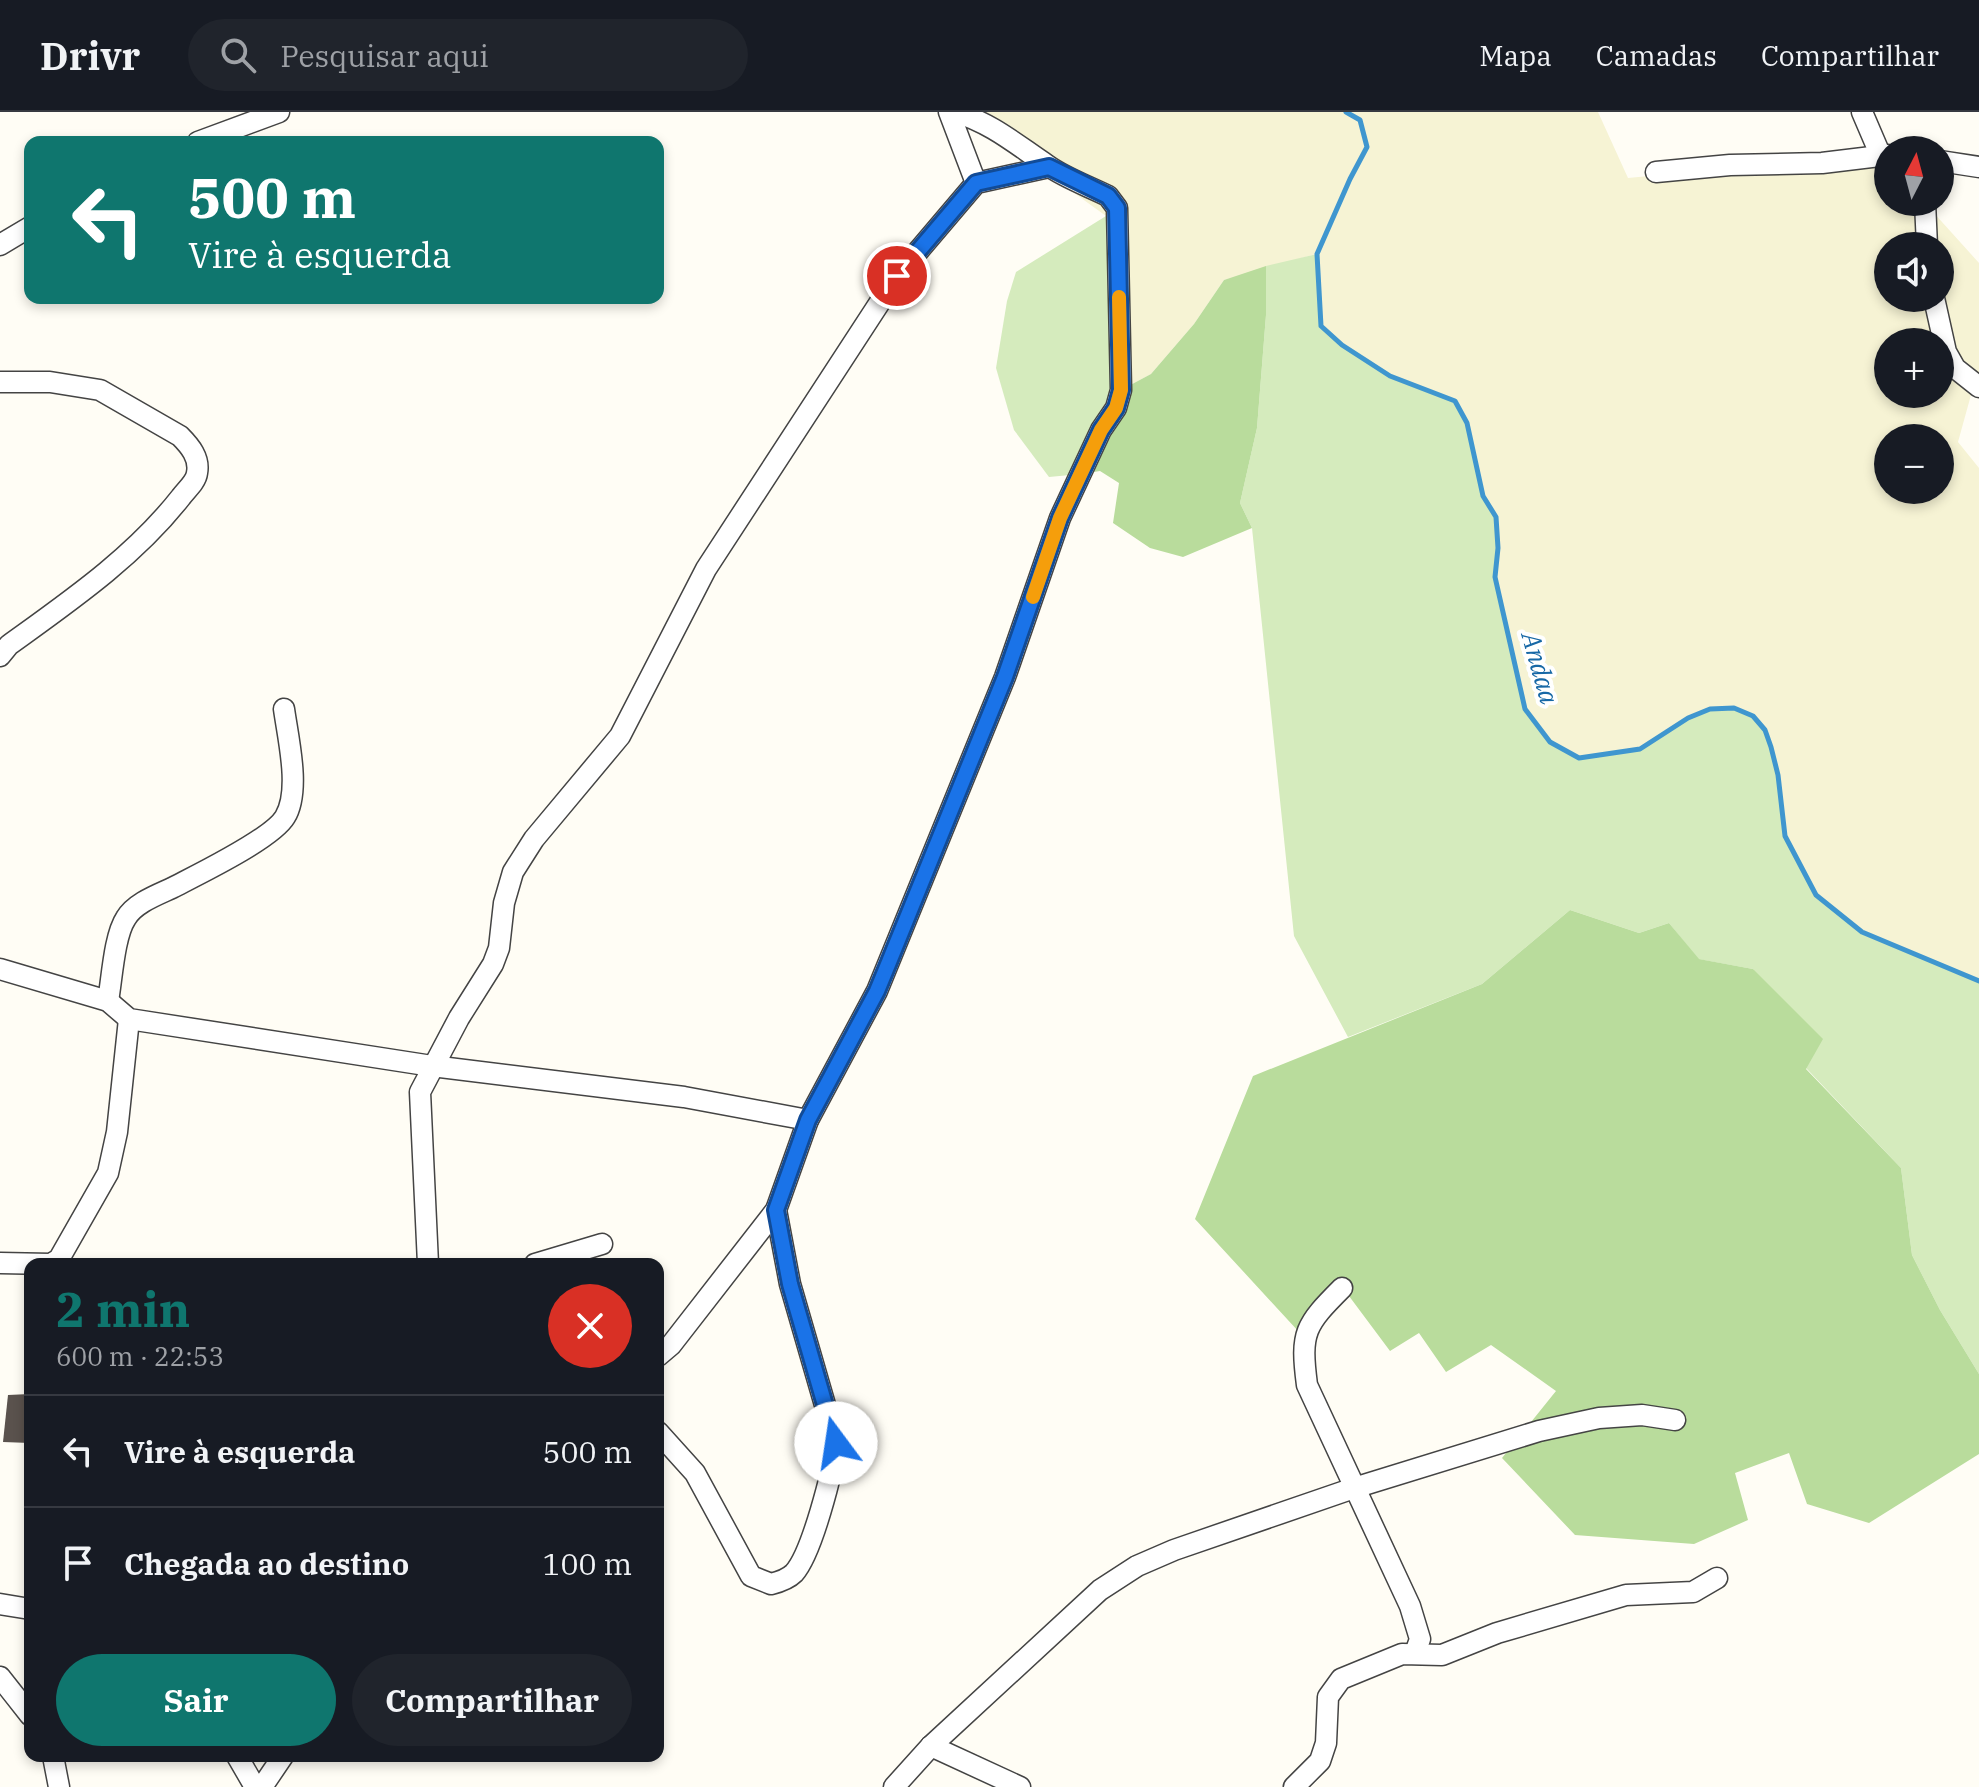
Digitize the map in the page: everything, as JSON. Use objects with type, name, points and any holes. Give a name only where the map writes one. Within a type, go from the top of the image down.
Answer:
[{"type":"street","points":[[214,136],[279,112]]},
{"type":"street","points":[[949,112],[976,183]]},
{"type":"street","points":[[664,1351],[776,1210],[808,1120],[877,991],[1005,677],[1060,518],[1101,430],[1116,408],[1121,390],[1117,208],[1108,196],[1049,167],[1005,134],[982,121],[955,112]]},
{"type":"street","points":[[1862,112],[1875,136]]},
{"type":"street","points":[[1656,172],[1730,165],[1822,163],[1874,155]]},
{"type":"street","points":[[1954,163],[1979,167]]},
{"type":"street","points":[[428,1258],[418,1104],[420,1092],[432,1066],[493,964],[499,948],[504,903],[513,872],[527,850],[620,736],[706,569],[897,276],[976,183],[1049,167]]},
{"type":"street","points":[[0,245],[24,231]]},
{"type":"street","points":[[1937,312],[1946,352],[1955,368],[1979,387]]},
{"type":"street","points":[[0,382],[50,382],[100,390],[180,436],[190,446],[198,463],[197,476],[164,519],[85,590],[3,648]]},
{"type":"street","points":[[108,1001],[119,936],[126,917],[145,902],[229,858],[277,826],[285,817],[293,783],[284,709]]},
{"type":"street","points":[[0,969],[108,1001],[129,1019],[432,1066],[684,1097],[808,1120]]},
{"type":"street","points":[[60,1258],[108,1173],[119,1117],[129,1019]]},
{"type":"street","points":[[664,1439],[695,1473],[751,1576],[771,1584],[792,1575],[805,1558],[834,1462],[836,1443],[790,1284],[776,1210]]},
{"type":"street","points":[[555,1258],[602,1244]]},
{"type":"street","points":[[0,1263],[24,1263]]},
{"type":"street","points":[[1342,1288],[1315,1315],[1306,1331],[1303,1355],[1307,1385],[1417,1625],[1420,1639],[1415,1653]]},
{"type":"street","points":[[907,1782],[931,1746],[1100,1590],[1137,1566],[1174,1550],[1354,1488],[1539,1431],[1599,1418],[1642,1415],[1675,1420]]},
{"type":"street","points":[[1294,1787],[1320,1761],[1326,1743],[1328,1697],[1341,1679],[1402,1654],[1442,1655],[1497,1633],[1626,1595],[1684,1594],[1717,1578]]},
{"type":"street","points":[[0,1604],[24,1608]]},
{"type":"street","points":[[0,1677],[24,1707]]},
{"type":"street","points":[[931,1746],[1020,1787]]},
{"type":"street","points":[[54,1762],[59,1787]]},
{"type":"street","points":[[240,1762],[255,1787]]},
{"type":"street","points":[[262,1787],[279,1762]]},
{"type":"shaded area","points":[[962,112],[1598,112],[1628,178],[1874,155],[1874,216],[1937,216],[1951,232],[1874,232],[1874,312],[1954,312],[1954,235],[1979,263],[1979,386],[1974,384],[1958,442],[1979,468],[1979,981],[1862,932],[1816,895],[1785,836],[1778,775],[1688,718],[1640,749],[1579,758],[1550,742],[1525,709],[1495,577],[1498,548],[1496,517],[1483,496],[1467,423],[1455,401],[1390,376],[1342,345],[1321,326],[1316,254],[1224,280],[1194,324],[1151,374],[1121,390],[1119,316],[1106,216]]},
{"type":"green space","points":[[1106,216],[1119,316],[1121,390],[1081,474],[1049,477],[1014,430],[996,368],[1007,301],[1016,272]]},
{"type":"green space","points":[[1317,254],[1321,326],[1342,345],[1390,376],[1455,401],[1467,423],[1483,496],[1496,517],[1498,548],[1495,577],[1525,709],[1550,742],[1579,758],[1640,749],[1688,718],[1710,709],[1734,708],[1753,716],[1765,730],[1771,747],[1778,775],[1785,836],[1816,895],[1862,932],[1979,981],[1979,1374],[1940,1310],[1912,1255],[1901,1168],[1806,1068],[1753,969],[1698,959],[1669,923],[1639,933],[1570,910],[1482,984],[1348,1037],[1294,936],[1252,528],[1240,503],[1257,428],[1266,315],[1266,266]]},
{"type":"green space","points":[[1266,266],[1266,315],[1257,428],[1240,503],[1252,528],[1183,557],[1150,548],[1113,523],[1119,483],[1100,471],[1081,474],[1121,390],[1151,374],[1194,324],[1224,280]]},
{"type":"green space","points":[[1570,910],[1639,933],[1669,923],[1699,959],[1753,969],[1823,1039],[1806,1069],[1901,1168],[1912,1255],[1940,1310],[1979,1374],[1979,1454],[1869,1523],[1807,1504],[1789,1453],[1735,1473],[1748,1520],[1694,1544],[1575,1535],[1502,1458],[1556,1391],[1491,1345],[1446,1372],[1419,1333],[1390,1351],[1349,1296],[1299,1332],[1195,1219],[1253,1076],[1482,984]]},
{"type":"building","points":[[24,1394],[24,1443],[3,1442],[8,1395]]},
{"type":"waterway","name":"Andaa","points":[[1346,112],[1360,120],[1367,147],[1317,254],[1321,326],[1342,345],[1390,376],[1455,401],[1467,423],[1483,496],[1496,517],[1498,548],[1495,577],[1525,709],[1550,742],[1579,758],[1640,749],[1688,718],[1710,709],[1734,708],[1753,716],[1765,730],[1771,747],[1778,775],[1785,836],[1816,895],[1862,932],[1979,981]]},
{"type":"slow traffic","points":[[1033,597],[1060,518],[1101,430],[1116,408],[1121,390],[1119,297]]},
{"type":"route","points":[[836,1443],[790,1284],[776,1210],[808,1120],[877,991],[889,962],[1005,677],[1060,518],[1101,430],[1116,408],[1121,390],[1117,208],[1108,196],[1049,167],[976,183],[897,276]]}]
